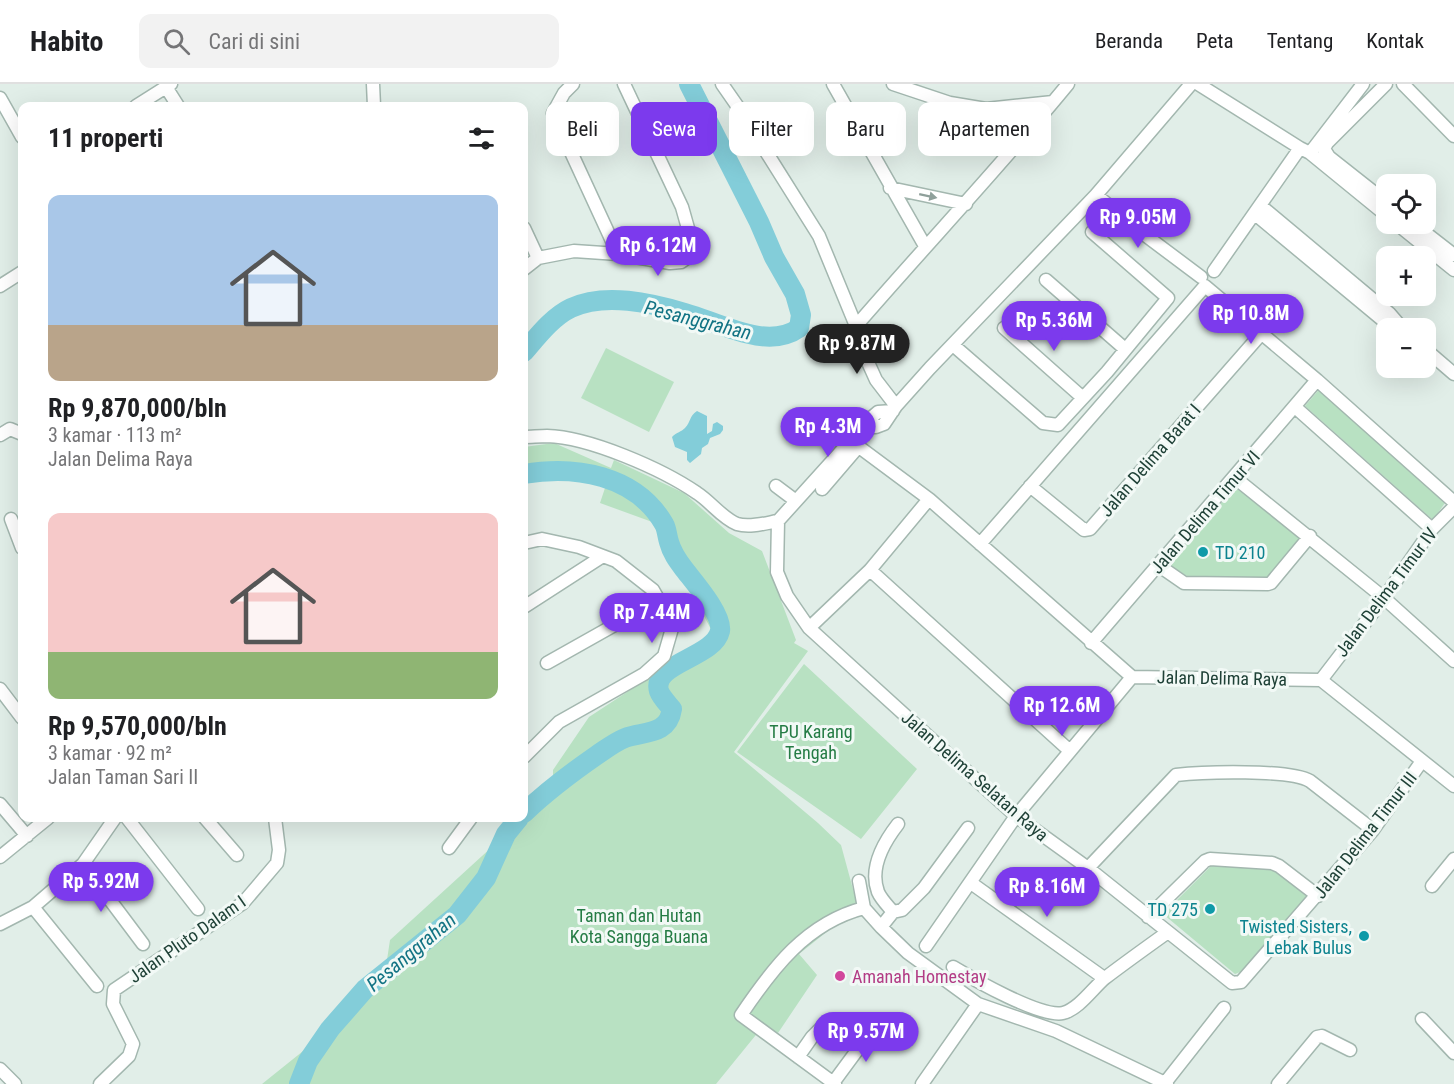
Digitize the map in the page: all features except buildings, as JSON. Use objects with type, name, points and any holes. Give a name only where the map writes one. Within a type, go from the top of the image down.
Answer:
[{"type":"street","points":[[373,84],[374,102]]},
{"type":"street","points":[[573,84],[564,93],[553,113],[618,254]]},
{"type":"street","points":[[528,266],[538,258],[574,251],[618,254],[670,263],[681,262],[691,255],[693,246],[682,207],[624,84]]},
{"type":"street","points":[[722,84],[819,236],[856,326],[862,349],[876,380],[894,408]]},
{"type":"street","points":[[833,84],[925,246]]},
{"type":"street","points":[[893,84],[950,104],[986,109],[1053,102]]},
{"type":"street","points":[[856,326],[925,246],[966,204],[1068,84]]},
{"type":"street","points":[[822,489],[870,418],[878,412],[894,408],[1096,195],[1191,84]]},
{"type":"street","points":[[1198,84],[1305,150],[1376,207]]},
{"type":"street","points":[[1376,194],[1329,157],[1324,149],[1327,143],[1386,84]]},
{"type":"street","points":[[1403,84],[1454,136]]},
{"type":"street","points":[[143,102],[169,86],[176,102]]},
{"type":"street","points":[[1214,271],[1244,226],[1355,86]]},
{"type":"street","points":[[0,98],[18,130]]},
{"type":"street","points":[[890,188],[966,204]]},
{"type":"street","points":[[1096,195],[1201,277]]},
{"type":"street","points":[[1258,210],[1393,318]]},
{"type":"street","points":[[953,345],[1044,423],[1058,425],[1168,298],[1092,232]]},
{"type":"street","points":[[1409,234],[1454,270]]},
{"type":"street","points":[[1427,234],[1454,255]]},
{"type":"street","points":[[528,237],[538,258]]},
{"type":"street","points":[[0,286],[18,275]]},
{"type":"street","points":[[1046,280],[1125,349]]},
{"type":"street","points":[[980,544],[1205,286],[1317,380],[1454,504]]},
{"type":"street","points":[[1004,328],[1083,398]]},
{"type":"street","name":"Jalan Delima Barat I","points":[[1030,486],[1084,530],[1090,529],[1261,334]]},
{"type":"street","points":[[1436,358],[1454,374]]},
{"type":"street","name":"Jalan Delima Timur VI","points":[[1092,642],[1317,380]]},
{"type":"street","points":[[1295,407],[1431,529]]},
{"type":"street","points":[[0,435],[10,429],[18,432]]},
{"type":"street","points":[[528,437],[548,436],[586,443],[656,468],[699,494],[730,520],[739,524],[752,525],[778,521],[854,444]]},
{"type":"street","name":"Jalan Delima Raya","points":[[854,444],[929,499],[1132,677],[1321,680]]},
{"type":"street","points":[[1234,477],[1310,536],[1454,661]]},
{"type":"street","points":[[776,486],[796,501]]},
{"type":"street","points":[[809,628],[870,570],[929,499]]},
{"type":"street","name":"Jalan Delima Timur IV","points":[[1321,680],[1384,598],[1431,529],[1454,504]]},
{"type":"street","points":[[11,519],[18,537]]},
{"type":"street","name":"Jalan Delima Selatan Raya","points":[[778,521],[777,572],[787,596],[809,628],[1016,816],[1088,868],[1232,983]]},
{"type":"street","points":[[1158,565],[1184,583],[1268,584],[1310,536]]},
{"type":"street","points":[[528,542],[542,539],[579,547],[616,561],[653,590],[673,625],[664,656],[644,674],[559,722],[528,753]]},
{"type":"street","points":[[528,604],[603,556]]},
{"type":"street","points":[[870,570],[1070,751]]},
{"type":"street","points":[[547,663],[659,600]]},
{"type":"street","points":[[926,946],[1016,816],[1132,677]]},
{"type":"street","points":[[1321,680],[1454,786]]},
{"type":"street","points":[[0,689],[18,713]]},
{"type":"street","name":"Jalan Delima Timur III","points":[[1232,983],[1241,982],[1318,896],[1373,830],[1422,761]]},
{"type":"street","points":[[1088,868],[1176,775],[1246,773],[1302,776],[1373,830]]},
{"type":"street","points":[[0,804],[27,836]]},
{"type":"street","points":[[0,857],[43,822]]},
{"type":"street","points":[[0,924],[33,907],[83,864],[111,822]]},
{"type":"street","points":[[130,822],[198,909]]},
{"type":"street","points":[[208,822],[237,855]]},
{"type":"street","name":"Jalan Pluto Dalam I","points":[[100,1084],[129,1056],[133,1044],[113,1004],[114,990],[243,903],[277,863],[279,850],[276,822]]},
{"type":"street","points":[[449,849],[468,822]]},
{"type":"street","points":[[893,912],[878,894],[875,874],[884,842],[898,824]]},
{"type":"street","points":[[881,927],[893,912],[902,910],[924,888],[968,828]]},
{"type":"street","points":[[1148,917],[1199,865],[1210,859],[1272,863],[1318,896]]},
{"type":"street","points":[[1432,886],[1454,859]]},
{"type":"street","points":[[83,864],[143,944]]},
{"type":"street","points":[[859,881],[864,908],[881,927],[908,953],[978,1004],[1056,1032],[1161,1083],[1224,1008]]},
{"type":"street","points":[[971,883],[1104,978]]},
{"type":"street","points":[[33,907],[97,986]]},
{"type":"street","points":[[864,908],[842,914],[799,942],[765,979],[741,1016],[834,1084],[875,1026]]},
{"type":"street","points":[[953,967],[1000,994],[1052,1013],[1063,1012],[1073,1007],[1104,978],[1168,932]]},
{"type":"street","points":[[922,1084],[978,1004]]},
{"type":"street","points":[[1422,1019],[1454,1053]]},
{"type":"street","points":[[798,1057],[812,1037],[827,1022]]},
{"type":"street","points":[[840,1035],[859,1047]]},
{"type":"street","points":[[1278,1084],[1317,1037],[1322,1036],[1350,1050]]},
{"type":"street","points":[[0,1069],[15,1084]]},
{"type":"green space","points":[[606,348],[674,382],[649,432],[581,398]]},
{"type":"green space","points":[[1323,385],[1447,500],[1433,520],[1305,406]]},
{"type":"green space","name":"Taman dan Hutan Kota Sangga Buana","points":[[554,443],[611,468],[614,460],[684,493],[729,533],[762,551],[796,640],[794,643],[808,651],[734,752],[841,845],[860,915],[834,926],[799,954],[817,975],[778,1033],[764,1025],[716,1084],[262,1084],[328,1031],[365,989],[385,973],[390,940],[505,835],[515,822],[528,822],[528,810],[553,788],[553,770],[589,717],[714,635],[655,523],[600,503],[608,479],[566,472],[528,474],[528,446]]},
{"type":"green space","points":[[1243,478],[1313,533],[1275,584],[1187,576],[1168,564]]},
{"type":"green space","name":"TPU Karang Tengah","points":[[804,664],[917,769],[861,839],[737,752]]},
{"type":"green space","points":[[1213,864],[1277,870],[1307,897],[1243,971],[1235,974],[1163,914]]},
{"type":"water","points":[[697,411],[707,416],[707,434],[712,431],[713,424],[717,422],[723,426],[723,430],[720,434],[710,438],[708,444],[702,448],[701,454],[690,463],[687,460],[687,452],[675,447],[672,437],[685,428]]},
{"type":"waterway","name":"Pesanggrahan","points":[[528,347],[545,328],[564,312],[584,303],[598,301],[628,301],[658,306],[758,336],[772,337],[799,328],[801,315],[795,294],[774,257],[759,222],[689,84]]},
{"type":"waterway","name":"Pesanggrahan","points":[[528,474],[563,471],[583,473],[603,477],[637,494],[652,507],[664,524],[673,553],[713,608],[720,624],[720,631],[707,648],[673,667],[659,681],[659,691],[672,709],[666,724],[654,731],[625,738],[611,746],[559,783],[528,809]]},
{"type":"waterway","name":"Pesanggrahan","points":[[299,1084],[308,1061],[330,1029],[365,989],[457,915],[486,878],[506,834],[516,822]]},
{"type":"place","name":"TD 210","points":[[1203,552]]},
{"type":"place","name":"TD 275","points":[[1210,909]]},
{"type":"place","name":"Twisted Sisters, Lebak Bulus","points":[[1364,936]]},
{"type":"place","name":"Amanah Homestay","points":[[840,976]]}]
